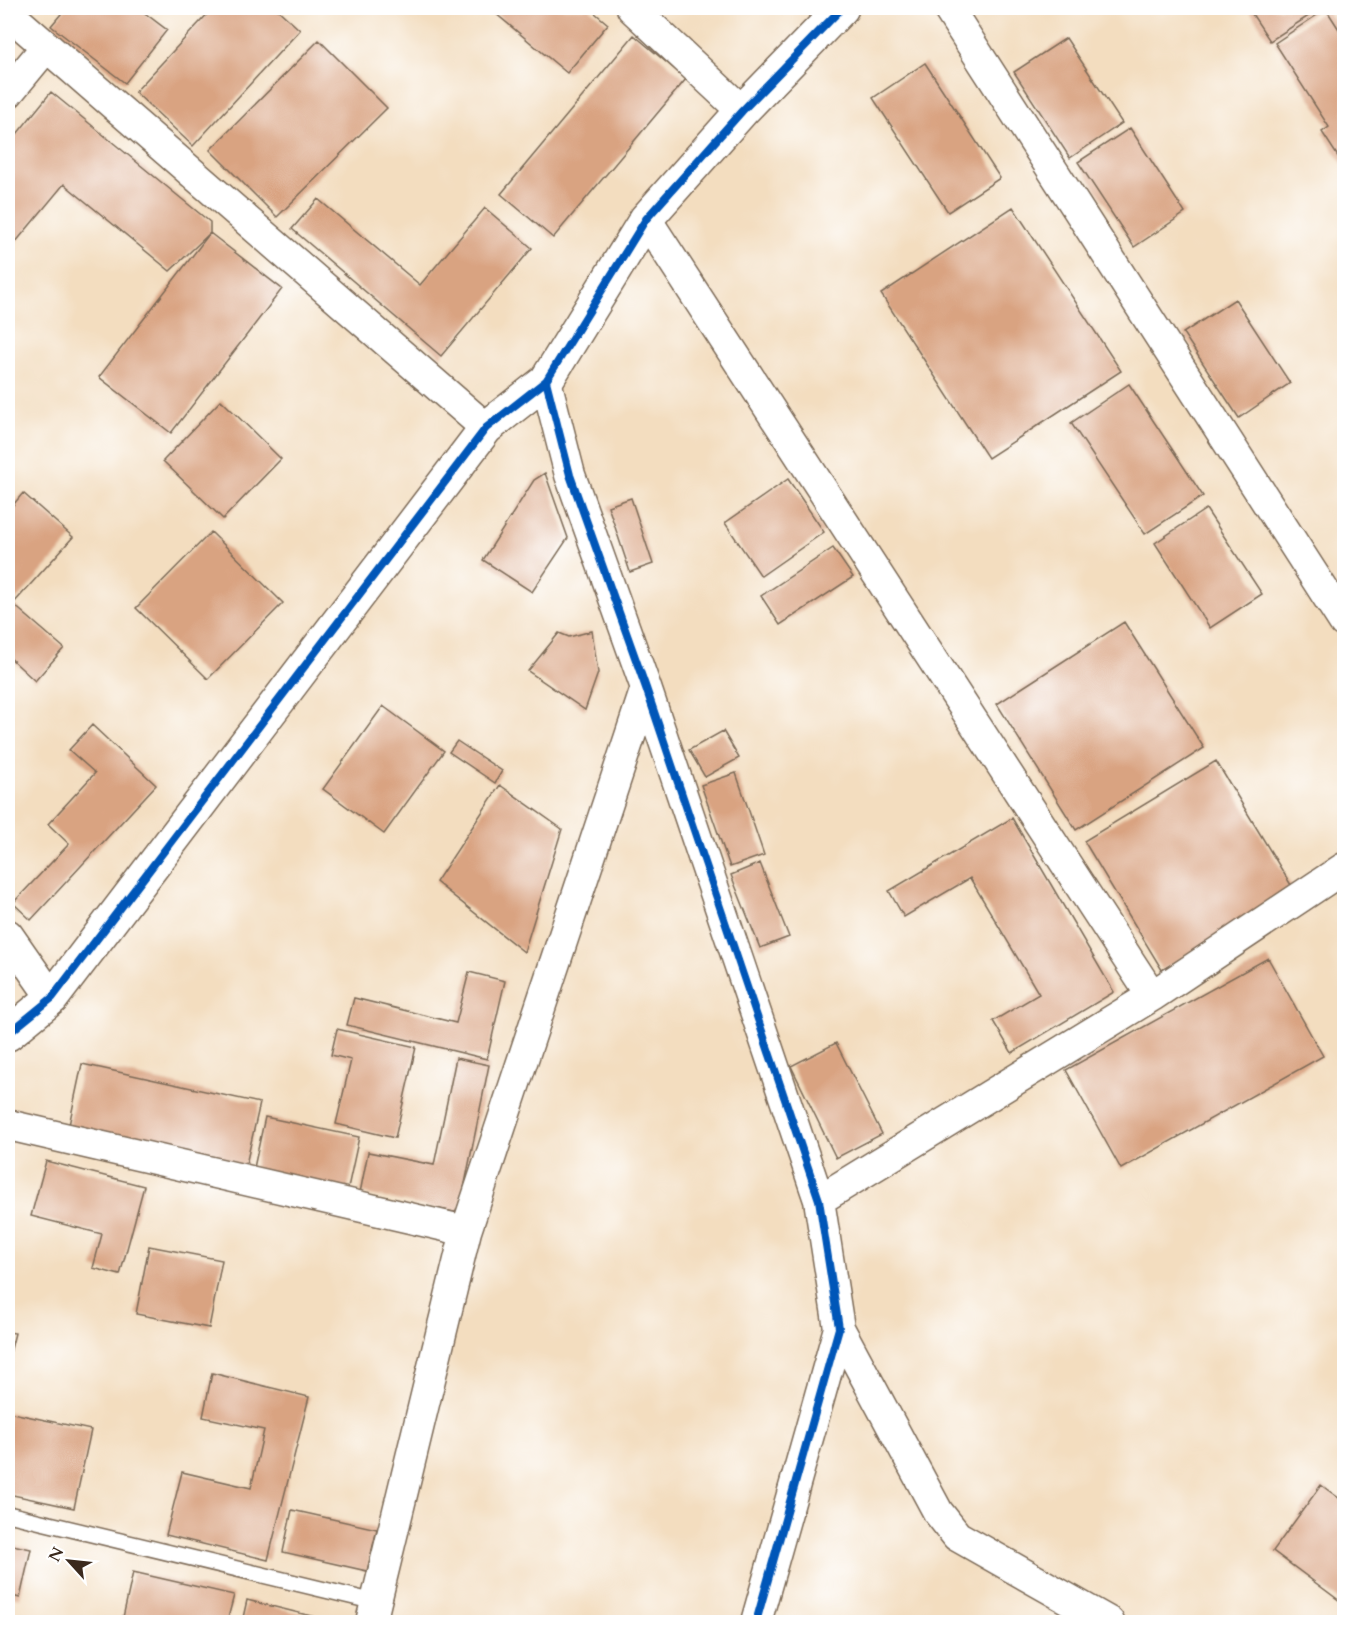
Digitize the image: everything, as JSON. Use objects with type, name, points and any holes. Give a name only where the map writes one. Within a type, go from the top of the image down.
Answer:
[{"type":"street","points":[[632,8],[742,111]]},
{"type":"street","points":[[8,1034],[52,998],[486,428],[546,381],[646,219],[742,111],[842,8]]},
{"type":"street","points":[[948,8],[1344,622]]},
{"type":"street","points":[[8,13],[486,428]]},
{"type":"street","points":[[8,93],[46,46]]},
{"type":"street","points":[[646,219],[1152,996]]},
{"type":"street","points":[[546,381],[570,475],[646,688],[819,1200],[839,1328],[938,1512],[957,1536],[1109,1623]]},
{"type":"street","points":[[373,1612],[466,1231],[646,688]]},
{"type":"street","points":[[819,1200],[1152,996],[1344,868]]},
{"type":"street","points":[[8,935],[52,998]]},
{"type":"street","points":[[8,1125],[466,1231]]},
{"type":"street","points":[[756,1623],[839,1328]]},
{"type":"lane","points":[[8,1514],[373,1612]]},
{"type":"building","points":[[66,8],[138,8],[167,30],[125,83],[51,26]]},
{"type":"building","points":[[213,8],[276,8],[300,30],[193,146],[135,92]]},
{"type":"building","points":[[489,8],[589,8],[608,24],[567,73]]},
{"type":"building","points":[[1248,8],[1321,8],[1270,41]]},
{"type":"building","points":[[1326,9],[1344,37],[1344,166],[1322,132],[1329,127],[1275,43]]},
{"type":"building","points":[[634,35],[686,79],[553,238],[501,194]]},
{"type":"building","points":[[1066,38],[1122,123],[1070,158],[1014,72]]},
{"type":"building","points":[[319,40],[387,108],[277,217],[210,150]]},
{"type":"building","points":[[8,51],[18,61],[8,73]]},
{"type":"building","points":[[925,63],[1000,178],[948,212],[873,98]]},
{"type":"building","points":[[51,92],[210,222],[210,233],[170,271],[64,184],[15,243],[8,238],[8,145]]},
{"type":"building","points":[[1130,128],[1185,213],[1134,247],[1078,162]]},
{"type":"building","points":[[318,199],[420,285],[485,208],[532,248],[441,356],[292,229]]},
{"type":"building","points":[[1013,207],[1121,371],[988,458],[881,294]]},
{"type":"building","points":[[210,233],[282,289],[171,433],[99,377]]},
{"type":"building","points":[[1235,299],[1290,383],[1239,418],[1183,333]]},
{"type":"building","points":[[1129,384],[1203,496],[1145,534],[1071,423]]},
{"type":"building","points":[[221,400],[281,459],[223,519],[163,461]]},
{"type":"building","points":[[545,473],[568,538],[532,592],[483,560],[534,480]]},
{"type":"building","points":[[788,479],[824,532],[761,576],[725,523]]},
{"type":"building","points":[[23,493],[73,537],[13,604],[64,648],[35,681],[8,656],[8,511]]},
{"type":"building","points":[[631,498],[653,564],[630,572],[608,506]]},
{"type":"building","points":[[1206,509],[1262,594],[1210,628],[1155,543]]},
{"type":"building","points":[[211,532],[283,603],[208,679],[136,608]]},
{"type":"building","points":[[833,548],[853,577],[780,625],[761,596]]},
{"type":"building","points":[[1124,622],[1204,748],[1076,830],[997,704]]},
{"type":"building","points":[[592,631],[598,673],[585,710],[528,671],[559,633],[569,637]]},
{"type":"building","points":[[383,706],[444,751],[384,834],[323,789]]},
{"type":"building","points":[[92,725],[156,785],[31,920],[13,903],[69,844],[48,824],[95,773],[69,750]]},
{"type":"building","points":[[723,731],[739,758],[705,777],[689,750]]},
{"type":"building","points":[[457,741],[502,771],[495,783],[449,752]]},
{"type":"building","points":[[1216,761],[1294,890],[1162,970],[1084,841]]},
{"type":"building","points":[[736,773],[764,855],[730,867],[701,785]]},
{"type":"building","points":[[500,785],[562,829],[524,952],[436,882]]},
{"type":"building","points":[[1012,818],[1114,992],[1012,1053],[993,1021],[1039,994],[970,878],[904,917],[889,891]]},
{"type":"building","points":[[760,863],[789,937],[760,948],[731,875]]},
{"type":"building","points":[[1268,958],[1323,1056],[1121,1169],[1066,1070]]},
{"type":"building","points":[[469,972],[505,981],[487,1059],[347,1025],[354,998],[456,1023]]},
{"type":"building","points":[[337,1029],[416,1047],[395,1138],[336,1124],[351,1060],[331,1055]]},
{"type":"building","points":[[836,1043],[882,1134],[836,1158],[791,1066]]},
{"type":"building","points":[[456,1058],[489,1065],[459,1213],[360,1193],[368,1152],[434,1165]]},
{"type":"building","points":[[82,1064],[260,1103],[245,1169],[68,1130]]},
{"type":"building","points":[[265,1117],[359,1137],[346,1197],[252,1177]]},
{"type":"building","points":[[46,1161],[144,1186],[120,1275],[93,1268],[102,1234],[31,1216]]},
{"type":"building","points":[[149,1246],[222,1260],[209,1328],[136,1314]]},
{"type":"building","points":[[8,1332],[15,1333],[8,1361]]},
{"type":"building","points":[[212,1373],[309,1397],[268,1560],[166,1535],[182,1472],[251,1488],[264,1430],[203,1417]]},
{"type":"building","points":[[8,1412],[91,1430],[74,1508],[8,1494]]},
{"type":"building","points":[[1321,1485],[1344,1502],[1344,1604],[1273,1551]]},
{"type":"building","points":[[292,1510],[377,1529],[367,1571],[283,1552]]},
{"type":"building","points":[[8,1544],[31,1549],[20,1598],[8,1595]]},
{"type":"building","points":[[133,1572],[234,1595],[227,1622],[122,1622]]},
{"type":"building","points":[[247,1600],[335,1622],[242,1622]]},
{"type":"cycle path","points":[[8,1034],[52,998],[486,428],[546,381],[646,219],[742,111],[842,8]]},
{"type":"cycle path","points":[[546,381],[570,475],[646,688],[819,1200],[839,1328],[756,1622]]}]
